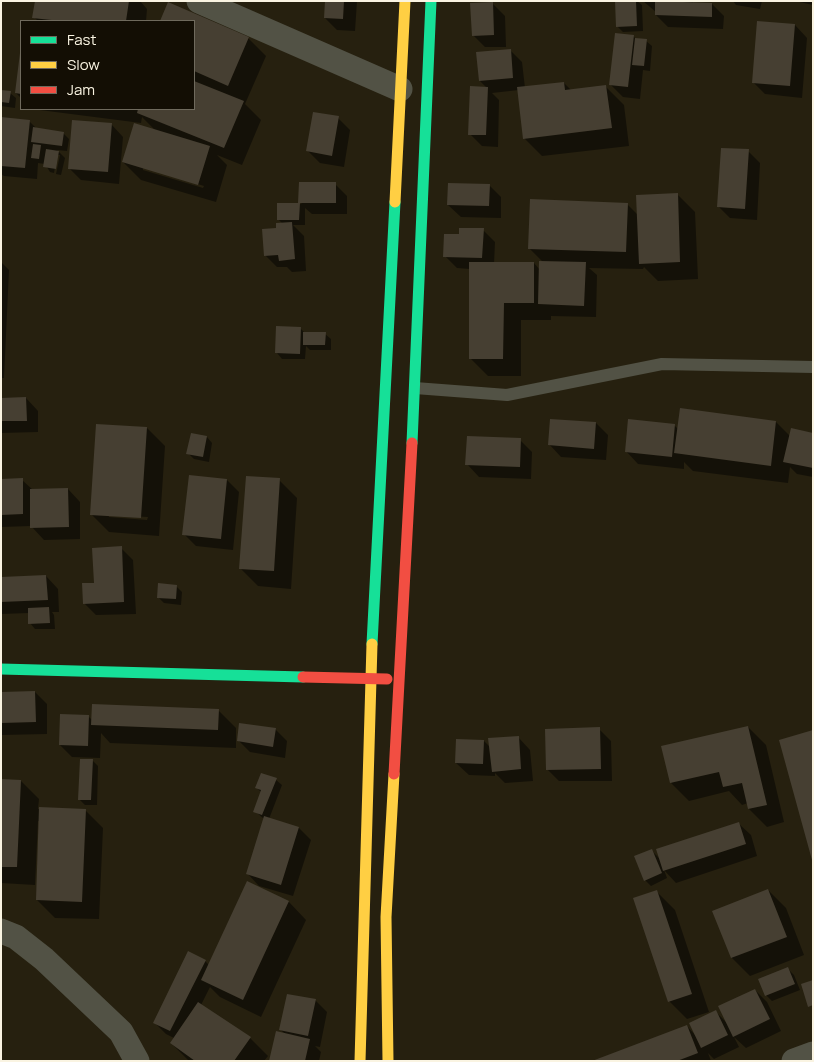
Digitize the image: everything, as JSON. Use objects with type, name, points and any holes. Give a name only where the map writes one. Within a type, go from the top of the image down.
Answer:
[{"type":"main road","points":[[360,1061],[370,678],[405,1]]},
{"type":"main road","points":[[388,1061],[386,917],[415,388],[431,1]]},
{"type":"main road","points":[[1,669],[399,680]]},
{"type":"street","points":[[199,1],[400,89]]},
{"type":"street","points":[[1,931],[16,937],[44,959],[121,1032],[137,1061]]},
{"type":"street","points":[[794,1061],[813,1054]]},
{"type":"lane","points":[[415,388],[507,395],[662,364],[813,367]]},
{"type":"building","points":[[35,1],[129,1],[126,20],[51,20],[32,18]]},
{"type":"building","points":[[325,1],[344,1],[343,19],[324,18]]},
{"type":"building","points":[[615,1],[636,1],[637,26],[616,27]]},
{"type":"building","points":[[655,1],[712,3],[712,17],[655,15]]},
{"type":"building","points":[[168,2],[249,37],[228,86],[195,71],[195,20],[160,20]]},
{"type":"building","points":[[493,2],[494,35],[472,36],[470,3]]},
{"type":"building","points":[[757,21],[795,24],[790,86],[752,83]]},
{"type":"building","points":[[615,33],[634,35],[628,87],[609,85]]},
{"type":"building","points":[[635,38],[647,39],[644,66],[632,65]]},
{"type":"building","points":[[511,49],[513,78],[479,81],[476,52]]},
{"type":"building","points":[[20,53],[20,94],[15,93]]},
{"type":"building","points":[[195,81],[244,101],[224,148],[137,113],[138,110],[195,110]]},
{"type":"building","points":[[564,82],[565,90],[606,85],[612,128],[523,139],[517,87]]},
{"type":"building","points":[[470,86],[488,87],[486,135],[468,135]]},
{"type":"building","points":[[1,90],[11,91],[9,103],[1,102]]},
{"type":"building","points":[[313,112],[339,116],[332,156],[306,151]]},
{"type":"building","points":[[1,117],[30,120],[25,168],[1,166]]},
{"type":"building","points":[[72,120],[112,123],[108,172],[68,169]]},
{"type":"building","points":[[134,123],[210,146],[198,185],[122,162]]},
{"type":"building","points":[[33,127],[64,132],[62,146],[31,142]]},
{"type":"building","points":[[33,144],[41,145],[39,159],[31,158]]},
{"type":"building","points":[[721,148],[749,149],[745,209],[717,207]]},
{"type":"building","points":[[46,149],[59,151],[56,169],[43,167]]},
{"type":"building","points":[[299,182],[336,182],[336,203],[298,203]]},
{"type":"building","points":[[448,183],[490,184],[489,206],[447,205]]},
{"type":"building","points":[[678,193],[680,262],[639,264],[636,195]]},
{"type":"building","points":[[530,199],[628,203],[626,252],[528,249]]},
{"type":"building","points":[[277,203],[300,203],[299,220],[277,220]]},
{"type":"building","points":[[292,222],[295,259],[279,261],[278,255],[264,256],[262,229],[276,228],[276,223]]},
{"type":"building","points":[[459,228],[484,228],[482,258],[443,257],[444,234],[459,234]]},
{"type":"building","points":[[539,261],[586,262],[584,306],[538,304]]},
{"type":"building","points":[[469,262],[534,262],[534,303],[504,303],[503,359],[469,359]]},
{"type":"building","points":[[276,326],[301,327],[300,354],[275,353]]},
{"type":"building","points":[[303,332],[326,332],[325,345],[303,345]]},
{"type":"building","points":[[26,397],[27,421],[1,421],[1,398]]},
{"type":"building","points":[[680,408],[776,421],[771,466],[674,453]]},
{"type":"building","points":[[550,419],[596,422],[594,449],[548,445]]},
{"type":"building","points":[[628,419],[675,424],[672,457],[625,452]]},
{"type":"building","points":[[96,424],[147,427],[141,518],[90,515]]},
{"type":"building","points":[[791,428],[813,433],[813,468],[783,462]]},
{"type":"building","points":[[191,433],[207,436],[203,457],[186,454]]},
{"type":"building","points":[[467,436],[521,438],[520,467],[465,465]]},
{"type":"building","points":[[189,475],[227,479],[221,539],[182,535]]},
{"type":"building","points":[[246,476],[280,478],[274,571],[239,569]]},
{"type":"building","points":[[23,478],[23,514],[1,515],[1,479]]},
{"type":"building","points":[[68,488],[69,527],[30,528],[30,489]]},
{"type":"building","points":[[122,546],[124,602],[83,604],[82,583],[94,583],[92,548]]},
{"type":"building","points":[[46,575],[48,600],[1,602],[1,577]]},
{"type":"building","points":[[158,583],[177,585],[176,599],[157,598]]},
{"type":"building","points":[[49,607],[50,623],[28,624],[28,608]]},
{"type":"building","points":[[35,691],[36,722],[1,723],[1,692]]},
{"type":"building","points":[[92,704],[219,709],[218,730],[91,725]]},
{"type":"building","points":[[60,714],[89,715],[88,746],[59,745]]},
{"type":"building","points":[[239,723],[276,728],[273,747],[237,741]]},
{"type":"building","points":[[748,726],[767,805],[748,809],[742,783],[723,787],[719,772],[670,783],[661,746]]},
{"type":"building","points":[[600,727],[601,769],[546,770],[545,729]]},
{"type":"building","points":[[813,730],[813,860],[812,860],[779,740]]},
{"type":"building","points":[[519,736],[521,769],[492,772],[488,738]]},
{"type":"building","points":[[456,739],[484,740],[483,764],[455,763]]},
{"type":"building","points":[[80,759],[93,759],[91,800],[78,800]]},
{"type":"building","points":[[261,773],[277,778],[262,815],[253,812],[261,790],[255,788]]},
{"type":"building","points":[[1,779],[21,780],[17,867],[1,867]]},
{"type":"building","points":[[39,807],[86,809],[82,902],[36,900]]},
{"type":"building","points":[[264,816],[299,827],[281,885],[246,874]]},
{"type":"building","points":[[739,822],[746,844],[663,871],[656,849]]},
{"type":"building","points":[[652,849],[662,873],[644,881],[634,856]]},
{"type":"building","points":[[247,881],[289,901],[243,1000],[201,980]]},
{"type":"building","points":[[768,889],[787,937],[731,958],[712,911]]},
{"type":"building","points":[[657,890],[692,994],[668,1002],[633,898]]},
{"type":"building","points":[[188,951],[206,960],[170,1031],[153,1023]]},
{"type":"building","points":[[788,967],[795,984],[765,996],[758,979]]},
{"type":"building","points":[[813,980],[813,1005],[808,1007],[801,984]]},
{"type":"building","points":[[755,989],[770,1019],[733,1037],[718,1006]]},
{"type":"building","points":[[287,994],[316,999],[308,1036],[279,1030]]},
{"type":"building","points":[[198,1002],[251,1037],[234,1061],[195,1061],[170,1043]]},
{"type":"building","points":[[716,1010],[728,1035],[701,1048],[689,1023]]},
{"type":"building","points":[[687,1025],[698,1053],[677,1061],[592,1061]]},
{"type":"building","points":[[276,1031],[310,1039],[305,1061],[269,1061]]},
{"type":"traffic: fast","points":[[412,443],[431,1]]},
{"type":"traffic: fast","points":[[372,644],[395,202]]},
{"type":"traffic: fast","points":[[1,669],[303,677]]},
{"type":"traffic: slow","points":[[395,202],[405,1]]},
{"type":"traffic: slow","points":[[360,1061],[372,644]]},
{"type":"traffic: slow","points":[[388,1061],[386,917],[394,774]]},
{"type":"traffic: jam","points":[[394,774],[412,443]]},
{"type":"traffic: jam","points":[[303,677],[387,679]]}]
